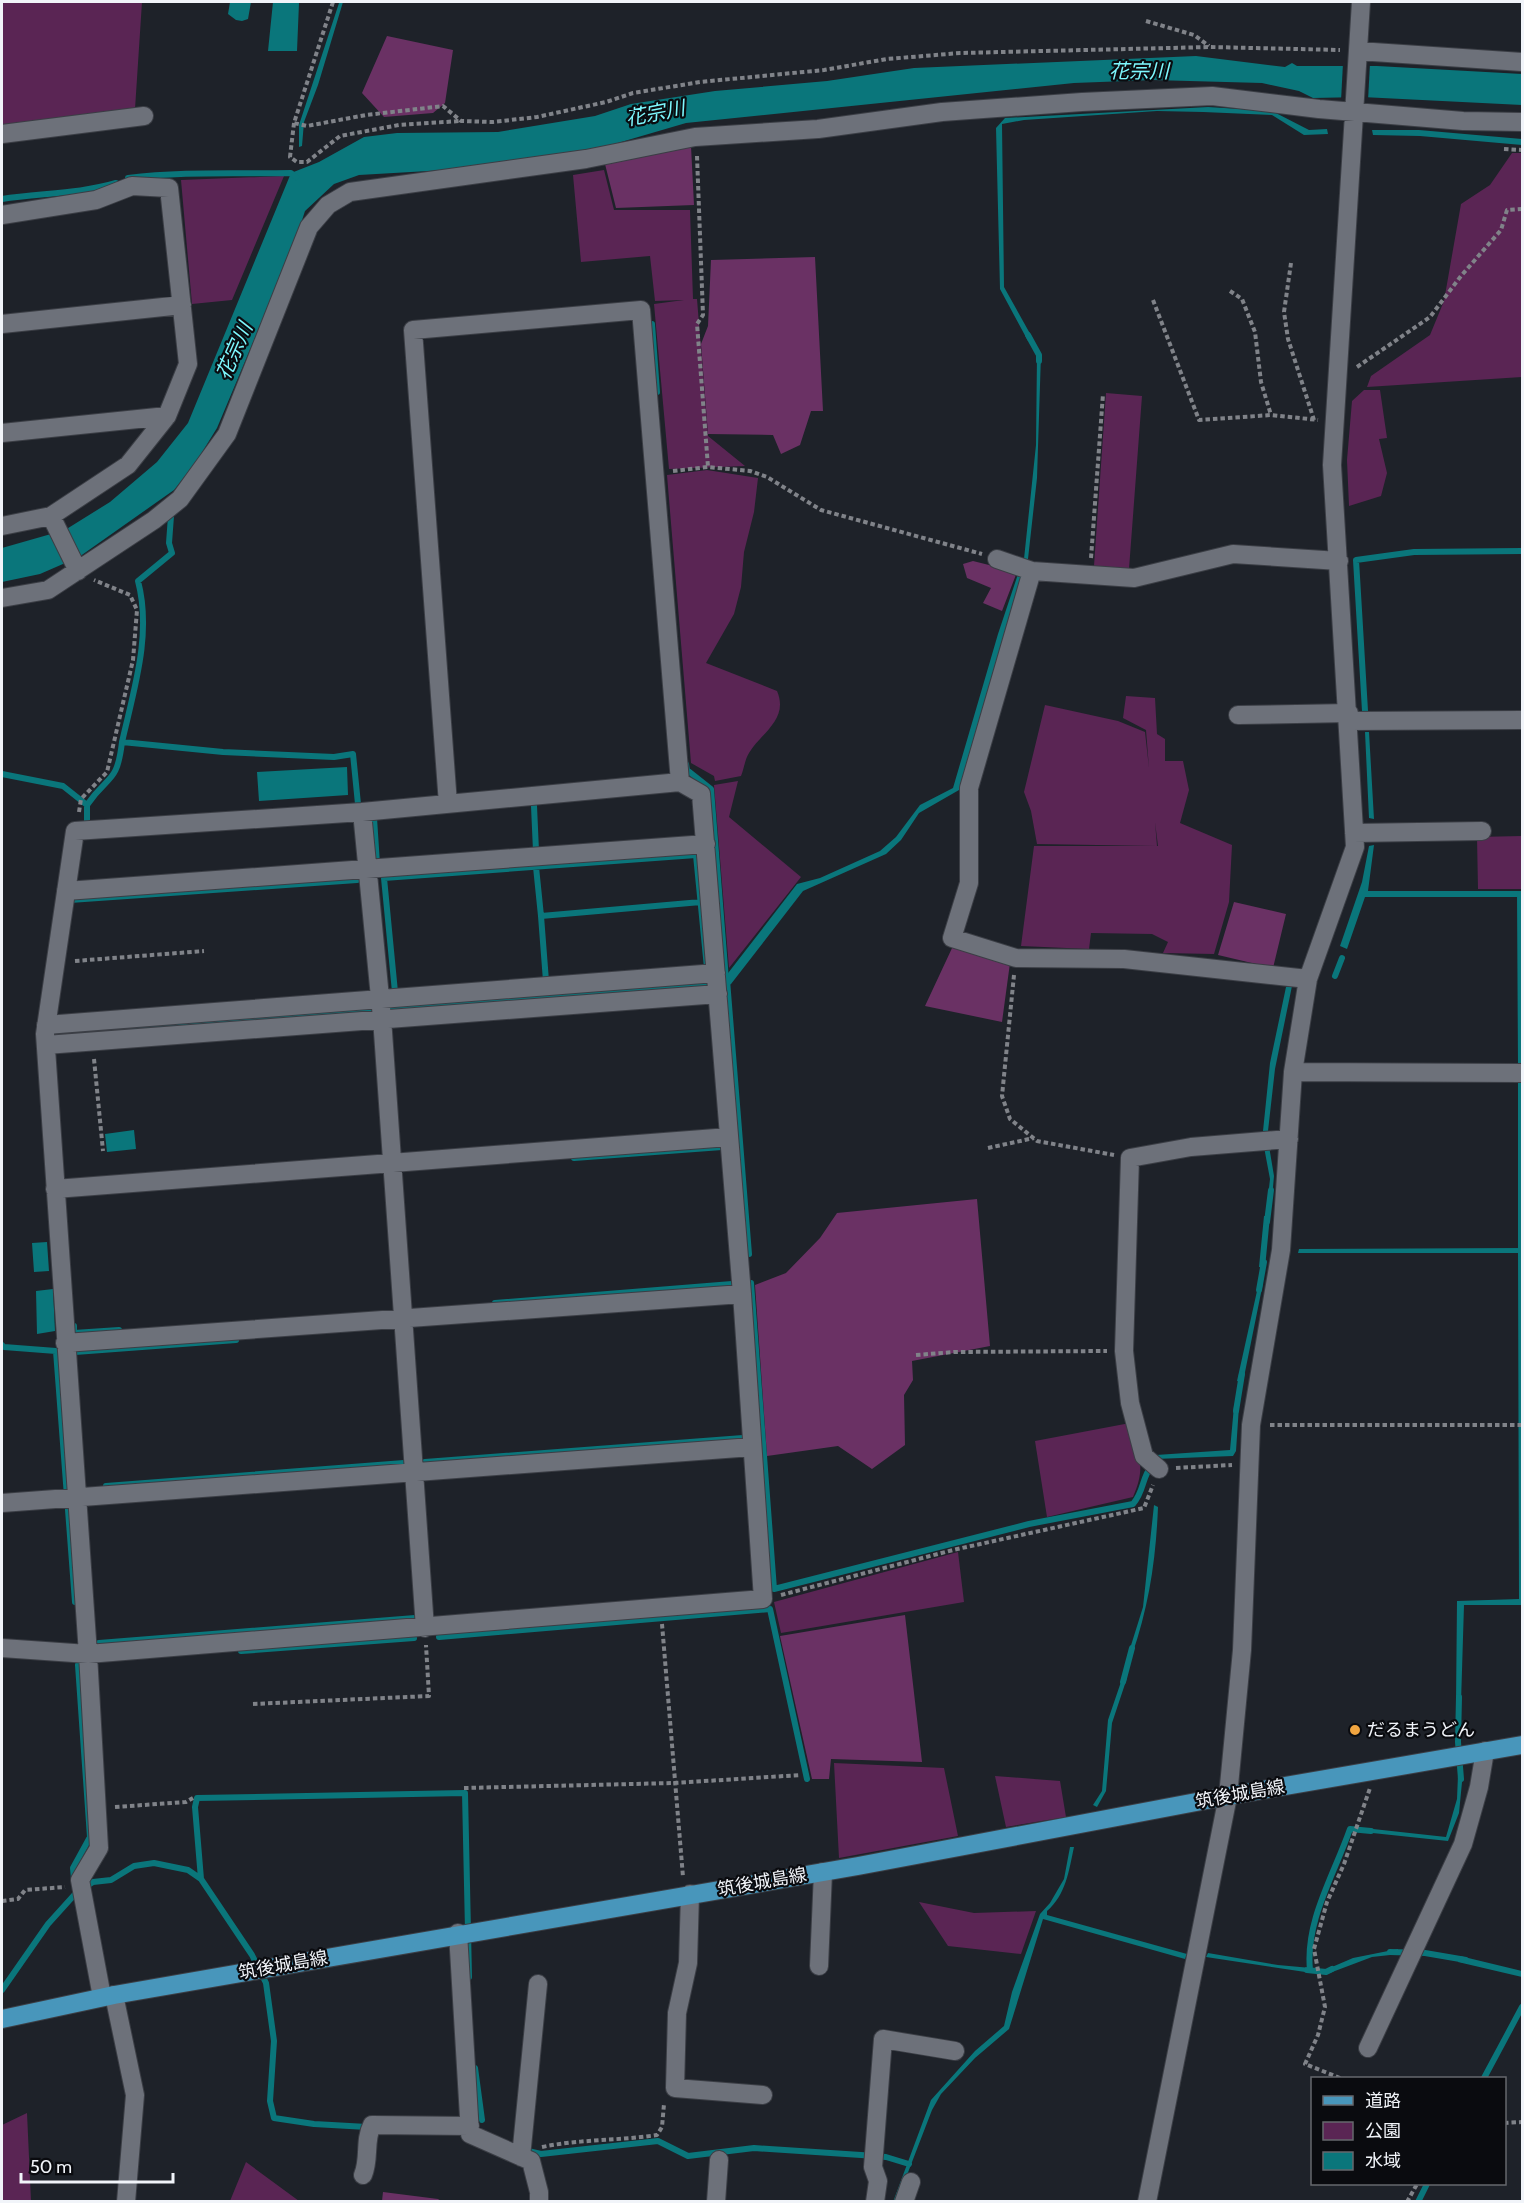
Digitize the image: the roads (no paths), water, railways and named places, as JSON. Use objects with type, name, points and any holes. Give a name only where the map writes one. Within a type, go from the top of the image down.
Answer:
[{"type":"main road","name":"筑後城島線","points":[[2,2019],[108,1996],[458,1933],[823,1872],[1227,1796],[1522,1745]]},
{"type":"street","points":[[1146,2202],[1227,1796],[1242,1650],[1251,1425],[1281,1250],[1293,1072],[1308,979],[1355,847],[1349,717],[1332,465],[1361,2]]},
{"type":"street","points":[[1358,55],[1522,62]]},
{"type":"street","points":[[2,598],[48,590],[76,568],[168,510],[227,434],[309,227],[328,205],[350,192],[586,159],[695,137],[818,129],[942,112],[1212,96],[1354,108],[1463,121],[1522,122]]},
{"type":"street","points":[[2,134],[144,116]]},
{"type":"street","points":[[2,215],[96,200],[132,186],[168,188],[188,364],[167,416],[128,465],[54,522],[2,526]]},
{"type":"street","points":[[2,324],[182,305]]},
{"type":"street","points":[[448,804],[413,330],[641,310],[652,473],[680,782]]},
{"type":"street","points":[[2,433],[167,416]]},
{"type":"street","points":[[54,522],[76,568]]},
{"type":"street","points":[[997,558],[1032,571],[1134,578],[1233,554],[1339,561]]},
{"type":"street","points":[[1032,571],[969,788],[969,883],[952,938],[1016,958],[1124,959],[1308,979]]},
{"type":"street","points":[[1238,715],[1522,720]]},
{"type":"street","points":[[2,1648],[88,1654],[763,1599],[742,1294],[702,794],[680,782],[362,812],[75,831],[46,1025],[46,1045],[64,1343],[88,1654],[99,1848],[80,1880],[135,2095],[126,2202]]},
{"type":"street","points":[[362,812],[382,1018],[425,1628]]},
{"type":"street","points":[[1354,833],[1482,831]]},
{"type":"street","points":[[66,891],[367,871],[705,844]]},
{"type":"street","points":[[46,1025],[716,973]]},
{"type":"street","points":[[46,1045],[718,994]]},
{"type":"street","points":[[1293,1072],[1522,1073]]},
{"type":"street","points":[[55,1189],[729,1137]]},
{"type":"street","points":[[1159,1469],[1144,1456],[1130,1403],[1124,1351],[1130,1158],[1191,1147],[1289,1139]]},
{"type":"street","points":[[64,1343],[742,1294]]},
{"type":"street","points":[[2,1503],[753,1447]]},
{"type":"street","points":[[1368,2048],[1463,1844],[1479,1787],[1485,1751]]},
{"type":"street","points":[[819,1966],[823,1872]]},
{"type":"street","points":[[688,1895],[688,1963],[677,2013],[675,2088],[763,2095]]},
{"type":"street","points":[[458,1933],[470,2134],[531,2161],[540,2192],[539,2202]]},
{"type":"street","points":[[523,2158],[538,1984]]},
{"type":"street","points":[[875,2202],[878,2181],[873,2167],[883,2039],[955,2050]]},
{"type":"street","points":[[363,2175],[368,2165],[367,2134],[372,2125],[470,2126]]},
{"type":"street","points":[[716,2202],[719,2160]]},
{"type":"street","points":[[904,2202],[911,2182]]},
{"type":"water","points":[[230,2],[251,2],[248,19],[236,20],[228,14]]},
{"type":"water","points":[[273,2],[303,2],[299,3],[297,51],[268,51]]},
{"type":"water","points":[[343,2],[318,85],[304,122],[302,146],[299,147],[299,125],[339,3]]},
{"type":"water","name":"花宗川","points":[[1196,56],[1285,67],[1292,63],[1297,66],[1377,66],[1522,74],[1522,105],[1362,97],[1313,98],[1299,91],[1262,83],[1153,80],[1074,83],[686,123],[587,152],[463,169],[359,175],[334,184],[305,211],[294,245],[217,428],[196,462],[174,490],[79,557],[40,574],[2,582],[2,548],[65,530],[110,502],[157,462],[188,423],[291,173],[319,162],[364,137],[397,133],[498,132],[595,116],[631,104],[715,91],[827,81],[914,68]]},
{"type":"water","points":[[1208,107],[1272,111],[1309,130],[1327,129],[1328,134],[1304,135],[1272,115],[1203,112],[1157,111],[1024,120],[1002,124],[1004,287],[1033,339],[1028,341],[1000,289],[996,128],[1005,118]]},
{"type":"water","points":[[1372,130],[1419,130],[1522,139],[1522,145],[1420,136],[1373,135]]},
{"type":"water","points":[[1041,354],[1037,478],[1028,559],[1024,559],[1036,445],[1037,355]]},
{"type":"water","points":[[1019,571],[1022,573],[959,790],[919,813],[901,840],[886,854],[803,891],[731,984],[722,989],[53,1039],[53,1030],[725,977],[797,884],[820,878],[880,851],[896,837],[920,805],[953,788]]},
{"type":"water","points":[[1365,732],[1369,732],[1374,819],[1369,818]]},
{"type":"water","points":[[347,767],[348,795],[259,801],[257,772]]},
{"type":"water","points":[[1374,845],[1368,891],[1522,891],[1522,897],[1365,897],[1347,949],[1340,946],[1362,882],[1369,846]]},
{"type":"water","points":[[1292,986],[1275,1069],[1268,1131],[1263,1131],[1270,1063],[1286,987]]},
{"type":"water","points":[[134,1130],[136,1149],[107,1152],[105,1134]]},
{"type":"water","points":[[1269,1146],[1274,1176],[1272,1198],[1268,1197],[1270,1179],[1264,1147]]},
{"type":"water","points":[[1264,1216],[1270,1216],[1265,1268],[1259,1267]]},
{"type":"water","points":[[47,1242],[49,1271],[34,1272],[32,1243]]},
{"type":"water","points":[[1522,1248],[1522,1605],[1464,1605],[1461,1703],[1456,1702],[1457,1601],[1519,1599],[1518,1253],[1298,1253],[1299,1249]]},
{"type":"water","points":[[1259,1282],[1263,1283],[1243,1382],[1237,1381]]},
{"type":"water","points":[[53,1289],[55,1331],[37,1334],[36,1291]]},
{"type":"water","points":[[1234,1406],[1239,1406],[1236,1451],[1233,1456],[1155,1459],[1156,1455],[1230,1450]]},
{"type":"water","points":[[1154,1505],[1158,1507],[1151,1582],[1138,1637],[1132,1655],[1128,1655],[1143,1607]]},
{"type":"water","points":[[1123,1676],[1127,1678],[1112,1723],[1106,1791],[1097,1807],[1093,1805],[1102,1791],[1108,1720]]},
{"type":"water","points":[[1463,1772],[1459,1813],[1448,1841],[1363,1832],[1364,1828],[1446,1837],[1457,1799],[1458,1775]]},
{"type":"water","points":[[1070,1847],[1074,1847],[1066,1882],[1059,1897],[1047,1911],[1047,1915],[1187,1954],[1185,1959],[1043,1919],[1009,2029],[975,2058],[941,2094],[932,2110],[897,2201],[893,2202],[931,2100],[975,2051],[1004,2026],[1012,1992],[1040,1914],[1050,1903],[1064,1879]]},
{"type":"water","points":[[1398,1949],[1399,1954],[1372,1957],[1327,1974],[1325,1970],[1353,1958]]},
{"type":"water","points":[[1208,1953],[1311,1968],[1312,1973],[1206,1957]]},
{"type":"water","points":[[1460,1956],[1522,1971],[1522,1977],[1458,1962]]},
{"type":"waterway","points":[[128,178],[209,173],[291,173],[296,177]]},
{"type":"waterway","points":[[2,199],[74,191],[116,183]]},
{"type":"waterway","points":[[652,324],[657,392]]},
{"type":"waterway","points":[[1028,335],[1039,355],[1039,361]]},
{"type":"waterway","points":[[171,516],[169,543],[172,553],[138,581],[142,601],[142,641],[136,682],[122,742],[223,752],[334,757],[353,754],[358,804]]},
{"type":"waterway","points":[[1365,711],[1356,560],[1414,552],[1522,551]]},
{"type":"waterway","points":[[87,823],[87,805],[114,773],[122,742]]},
{"type":"waterway","points":[[686,764],[687,770],[711,789],[726,980]]},
{"type":"waterway","points":[[2,774],[63,786],[87,805]]},
{"type":"waterway","points":[[534,806],[536,851]]},
{"type":"waterway","points":[[374,818],[377,864]]},
{"type":"waterway","points":[[696,855],[707,968],[395,992],[384,878],[696,855]]},
{"type":"waterway","points":[[536,867],[541,916]]},
{"type":"waterway","points":[[70,904],[70,900],[357,880]]},
{"type":"waterway","points":[[1520,894],[1521,1067]]},
{"type":"waterway","points":[[546,981],[541,916],[701,902]]},
{"type":"waterway","points":[[1335,976],[1342,958]]},
{"type":"waterway","points":[[727,980],[749,1254]]},
{"type":"waterway","points":[[1521,1077],[1521,1254]]},
{"type":"waterway","points":[[574,1158],[722,1147]]},
{"type":"waterway","points":[[1267,1222],[1271,1190]]},
{"type":"waterway","points":[[1259,1290],[1264,1262]]},
{"type":"waterway","points":[[751,1283],[774,1589],[1029,1524],[1133,1504],[1151,1467]]},
{"type":"waterway","points":[[495,1303],[732,1284]]},
{"type":"waterway","points":[[74,1326],[74,1333],[119,1330]]},
{"type":"waterway","points":[[75,1352],[236,1340]]},
{"type":"waterway","points":[[2,1345],[56,1351],[75,1602]]},
{"type":"waterway","points":[[1236,1411],[1242,1374]]},
{"type":"waterway","points":[[425,1462],[743,1438]]},
{"type":"waterway","points":[[106,1486],[404,1463]]},
{"type":"waterway","points":[[439,1637],[770,1609],[807,1779]]},
{"type":"waterway","points":[[99,1643],[415,1618]]},
{"type":"waterway","points":[[241,1651],[414,1638]]},
{"type":"waterway","points":[[1123,1682],[1132,1648]]},
{"type":"waterway","points":[[74,1879],[73,1868],[90,1837],[78,1665]]},
{"type":"waterway","points":[[1459,1697],[1458,1742],[1461,1779]]},
{"type":"waterway","points":[[201,1879],[195,1807],[197,1798],[465,1793],[469,1977]]},
{"type":"waterway","points":[[1310,1970],[1310,1952],[1316,1916],[1350,1829],[1371,1831]]},
{"type":"waterway","points":[[2,1990],[48,1924],[76,1893],[93,1882],[111,1880],[134,1866],[154,1863],[188,1870],[201,1879],[252,1955],[266,1983],[274,2041],[270,2101],[274,2118],[314,2124],[367,2127]]},
{"type":"waterway","points":[[1390,1952],[1425,1953],[1466,1960]]},
{"type":"waterway","points":[[1307,1970],[1326,1972],[1332,1969]]},
{"type":"waterway","points":[[1485,2077],[1522,2007]]},
{"type":"waterway","points":[[475,2068],[482,2120]]},
{"type":"waterway","points":[[528,2151],[541,2154],[658,2141],[688,2156],[754,2148],[886,2157],[909,2164]]},
{"type":"waterway","points":[[1418,2202],[1426,2185]]},
{"type":"place","name":"だるまうどん","points":[[1355,1730]]}]
